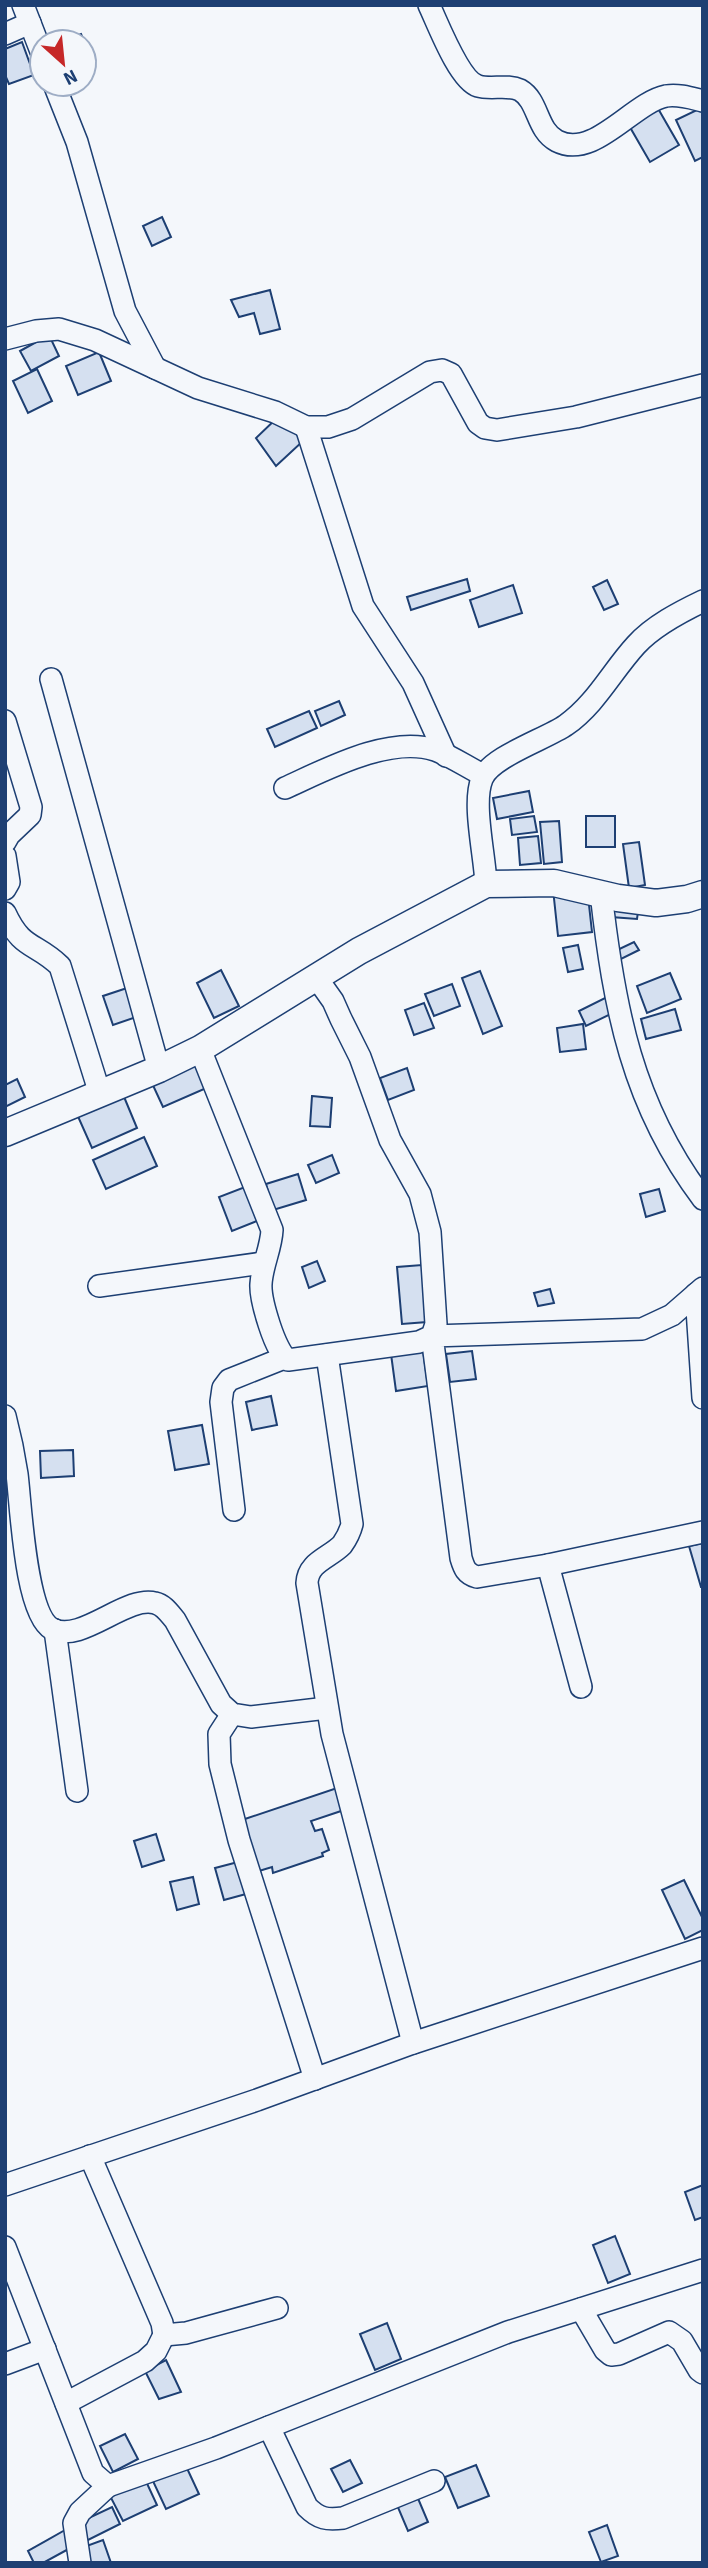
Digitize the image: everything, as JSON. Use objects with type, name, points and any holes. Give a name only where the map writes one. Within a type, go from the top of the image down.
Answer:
[{"type":"street","points":[[429,5],[463,74],[472,84],[486,89],[519,90],[528,99],[542,130],[557,142],[576,144],[593,140],[664,96],[679,95],[703,101]]},
{"type":"street","points":[[5,34],[26,14]]},
{"type":"street","points":[[60,98],[77,142],[125,311],[155,368]]},
{"type":"street","points":[[5,339],[36,331],[59,330],[95,340],[198,388],[275,412],[306,427],[328,427],[352,419],[430,372],[442,370],[451,374],[478,423],[485,428],[497,430],[576,417],[703,385]]},
{"type":"street","points":[[306,427],[363,606],[413,683],[446,756]]},
{"type":"street","points":[[486,884],[478,793],[483,775],[494,764],[568,724],[590,704],[637,643],[678,613],[703,601]]},
{"type":"street","points":[[51,679],[159,1069]]},
{"type":"street","points":[[5,721],[31,807],[30,815],[5,842]]},
{"type":"street","points":[[285,788],[344,762],[388,748],[414,747],[434,750],[483,775]]},
{"type":"street","points":[[5,856],[9,882],[5,889]]},
{"type":"street","points":[[5,1133],[159,1069],[200,1049],[359,951],[486,884],[554,883],[656,903],[703,894]]},
{"type":"street","points":[[601,893],[612,982],[634,1073],[681,1170],[703,1199]]},
{"type":"street","points":[[5,913],[13,931],[25,943],[48,955],[60,966],[100,1094]]},
{"type":"street","points":[[316,977],[341,1019],[359,1057],[390,1140],[420,1194],[430,1232],[436,1324],[432,1336],[464,1568],[469,1575],[477,1577],[548,1566],[703,1532]]},
{"type":"street","points":[[200,1049],[272,1230],[271,1246],[263,1263],[260,1287],[275,1342],[284,1358]]},
{"type":"street","points":[[99,1286],[263,1263]]},
{"type":"street","points":[[234,1510],[221,1402],[223,1388],[229,1380],[284,1358],[288,1360],[419,1342],[432,1336],[629,1331],[654,1324],[672,1315],[699,1291]]},
{"type":"street","points":[[699,1291],[700,1382],[703,1398]]},
{"type":"street","points":[[327,1355],[352,1524],[348,1537],[340,1547],[314,1565],[307,1575],[332,1734],[413,2043]]},
{"type":"street","points":[[5,1416],[17,1475],[28,1569],[38,1610],[46,1623],[55,1630],[70,1630],[135,1605],[153,1602],[165,1608],[175,1620],[221,1704],[232,1714],[251,1717],[327,1708]]},
{"type":"street","points":[[548,1566],[581,1687]]},
{"type":"street","points":[[55,1630],[77,1791]]},
{"type":"street","points":[[232,1714],[219,1734],[220,1764],[239,1840],[315,2079]]},
{"type":"street","points":[[5,2185],[413,2043],[703,1948]]},
{"type":"street","points":[[66,2403],[145,2361],[156,2351],[164,2336],[162,2323],[90,2156]]},
{"type":"street","points":[[5,2248],[93,2473],[108,2486]]},
{"type":"street","points":[[74,2561],[74,2523],[80,2512],[108,2486],[269,2427],[508,2332],[703,2270]]},
{"type":"street","points":[[164,2336],[186,2333],[277,2308]]},
{"type":"street","points":[[580,2309],[605,2350],[611,2355],[669,2332],[682,2341],[703,2373]]},
{"type":"street","points":[[5,2364],[45,2349]]},
{"type":"street","points":[[269,2427],[307,2507],[317,2516],[328,2520],[343,2518],[434,2481]]},
{"type":"building","points":[[22,42],[28,58],[28,77],[9,84],[5,75],[5,49]]},
{"type":"building","points":[[656,105],[679,145],[650,162],[627,122]]},
{"type":"building","points":[[703,107],[703,157],[695,161],[676,120]]},
{"type":"building","points":[[162,217],[171,237],[152,246],[143,226]]},
{"type":"building","points":[[270,290],[280,329],[260,334],[254,313],[239,317],[231,300]]},
{"type":"building","points":[[49,335],[59,356],[31,371],[20,351]]},
{"type":"building","points":[[99,352],[111,381],[78,395],[66,366]]},
{"type":"building","points":[[37,369],[52,401],[28,413],[13,381]]},
{"type":"building","points":[[279,416],[303,441],[276,466],[256,438]]},
{"type":"building","points":[[467,579],[470,591],[411,610],[407,597]]},
{"type":"building","points":[[607,580],[618,604],[604,610],[593,587]]},
{"type":"building","points":[[513,585],[522,613],[479,627],[470,600]]},
{"type":"building","points":[[339,701],[345,715],[321,726],[315,711]]},
{"type":"building","points":[[309,711],[317,728],[275,747],[267,729]]},
{"type":"building","points":[[529,791],[533,812],[497,819],[493,798]]},
{"type":"building","points":[[534,816],[537,832],[512,835],[510,819]]},
{"type":"building","points":[[586,816],[615,816],[615,847],[586,847]]},
{"type":"building","points":[[559,821],[562,862],[544,864],[540,822]]},
{"type":"building","points":[[538,836],[541,863],[520,865],[518,838]]},
{"type":"building","points":[[639,842],[645,885],[629,888],[623,844]]},
{"type":"building","points":[[553,889],[588,896],[592,932],[558,936]]},
{"type":"building","points":[[612,902],[639,905],[637,919],[611,917]]},
{"type":"building","points":[[634,942],[639,950],[617,961],[613,952]]},
{"type":"building","points":[[578,945],[583,969],[568,972],[563,948]]},
{"type":"building","points":[[221,970],[239,1006],[214,1018],[197,983]]},
{"type":"building","points":[[480,971],[502,1026],[483,1034],[462,978]]},
{"type":"building","points":[[670,973],[681,999],[647,1013],[637,986]]},
{"type":"building","points":[[452,984],[460,1006],[434,1016],[425,994]]},
{"type":"building","points":[[133,986],[142,1015],[113,1025],[103,996]]},
{"type":"building","points":[[611,995],[619,1010],[586,1026],[579,1011]]},
{"type":"building","points":[[424,1003],[434,1028],[414,1035],[405,1010]]},
{"type":"building","points":[[675,1009],[681,1030],[646,1039],[641,1019]]},
{"type":"building","points":[[583,1024],[586,1049],[560,1052],[557,1028]]},
{"type":"building","points":[[200,1060],[211,1086],[163,1107],[151,1081]]},
{"type":"building","points":[[407,1068],[414,1090],[388,1100],[380,1078]]},
{"type":"building","points":[[17,1079],[25,1097],[5,1107],[5,1085]]},
{"type":"building","points":[[122,1092],[137,1128],[92,1148],[76,1112]]},
{"type":"building","points":[[312,1096],[332,1098],[330,1127],[310,1126]]},
{"type":"building","points":[[144,1137],[157,1166],[106,1189],[93,1160]]},
{"type":"building","points":[[332,1155],[339,1173],[316,1183],[308,1165]]},
{"type":"building","points":[[298,1174],[306,1200],[273,1210],[266,1184]]},
{"type":"building","points":[[245,1187],[257,1221],[232,1231],[219,1197]]},
{"type":"building","points":[[659,1189],[665,1211],[646,1217],[640,1194]]},
{"type":"building","points":[[317,1261],[325,1281],[309,1288],[302,1267]]},
{"type":"building","points":[[422,1265],[427,1322],[402,1324],[397,1267]]},
{"type":"building","points":[[550,1289],[554,1303],[538,1306],[534,1293]]},
{"type":"building","points":[[423,1350],[428,1386],[396,1391],[391,1354]]},
{"type":"building","points":[[472,1351],[476,1379],[450,1382],[446,1354]]},
{"type":"building","points":[[271,1396],[277,1425],[252,1430],[246,1402]]},
{"type":"building","points":[[202,1425],[209,1464],[175,1470],[168,1431]]},
{"type":"building","points":[[73,1450],[74,1476],[41,1478],[40,1451]]},
{"type":"building","points":[[703,1543],[703,1587],[701,1587],[689,1546]]},
{"type":"building","points":[[340,1787],[347,1809],[311,1821],[315,1831],[322,1829],[329,1850],[322,1853],[323,1856],[273,1873],[272,1867],[259,1871],[242,1820]]},
{"type":"building","points":[[156,1834],[164,1860],[142,1867],[134,1841]]},
{"type":"building","points":[[238,1862],[246,1894],[224,1900],[215,1868]]},
{"type":"building","points":[[193,1877],[199,1904],[177,1910],[170,1882]]},
{"type":"building","points":[[684,1880],[703,1919],[703,1930],[685,1939],[662,1890]]},
{"type":"building","points":[[703,2185],[703,2217],[695,2220],[685,2192]]},
{"type":"building","points":[[615,2236],[630,2274],[608,2283],[593,2245]]},
{"type":"building","points":[[387,2323],[401,2359],[375,2370],[360,2334]]},
{"type":"building","points":[[166,2360],[181,2392],[159,2399],[145,2371]]},
{"type":"building","points":[[125,2434],[138,2459],[113,2472],[100,2446]]},
{"type":"building","points":[[350,2460],[362,2483],[343,2492],[331,2469]]},
{"type":"building","points":[[185,2464],[199,2494],[166,2509],[152,2479]]},
{"type":"building","points":[[476,2465],[489,2496],[458,2508],[445,2477]]},
{"type":"building","points":[[144,2477],[157,2505],[123,2521],[109,2494]]},
{"type":"building","points":[[414,2489],[428,2522],[408,2531],[394,2498]]},
{"type":"building","points":[[112,2507],[120,2524],[86,2541],[78,2523]]},
{"type":"building","points":[[607,2525],[618,2556],[601,2562],[589,2532]]},
{"type":"building","points":[[65,2530],[74,2546],[43,2563],[34,2563],[28,2551]]},
{"type":"building","points":[[103,2540],[111,2563],[86,2563],[81,2548]]}]
